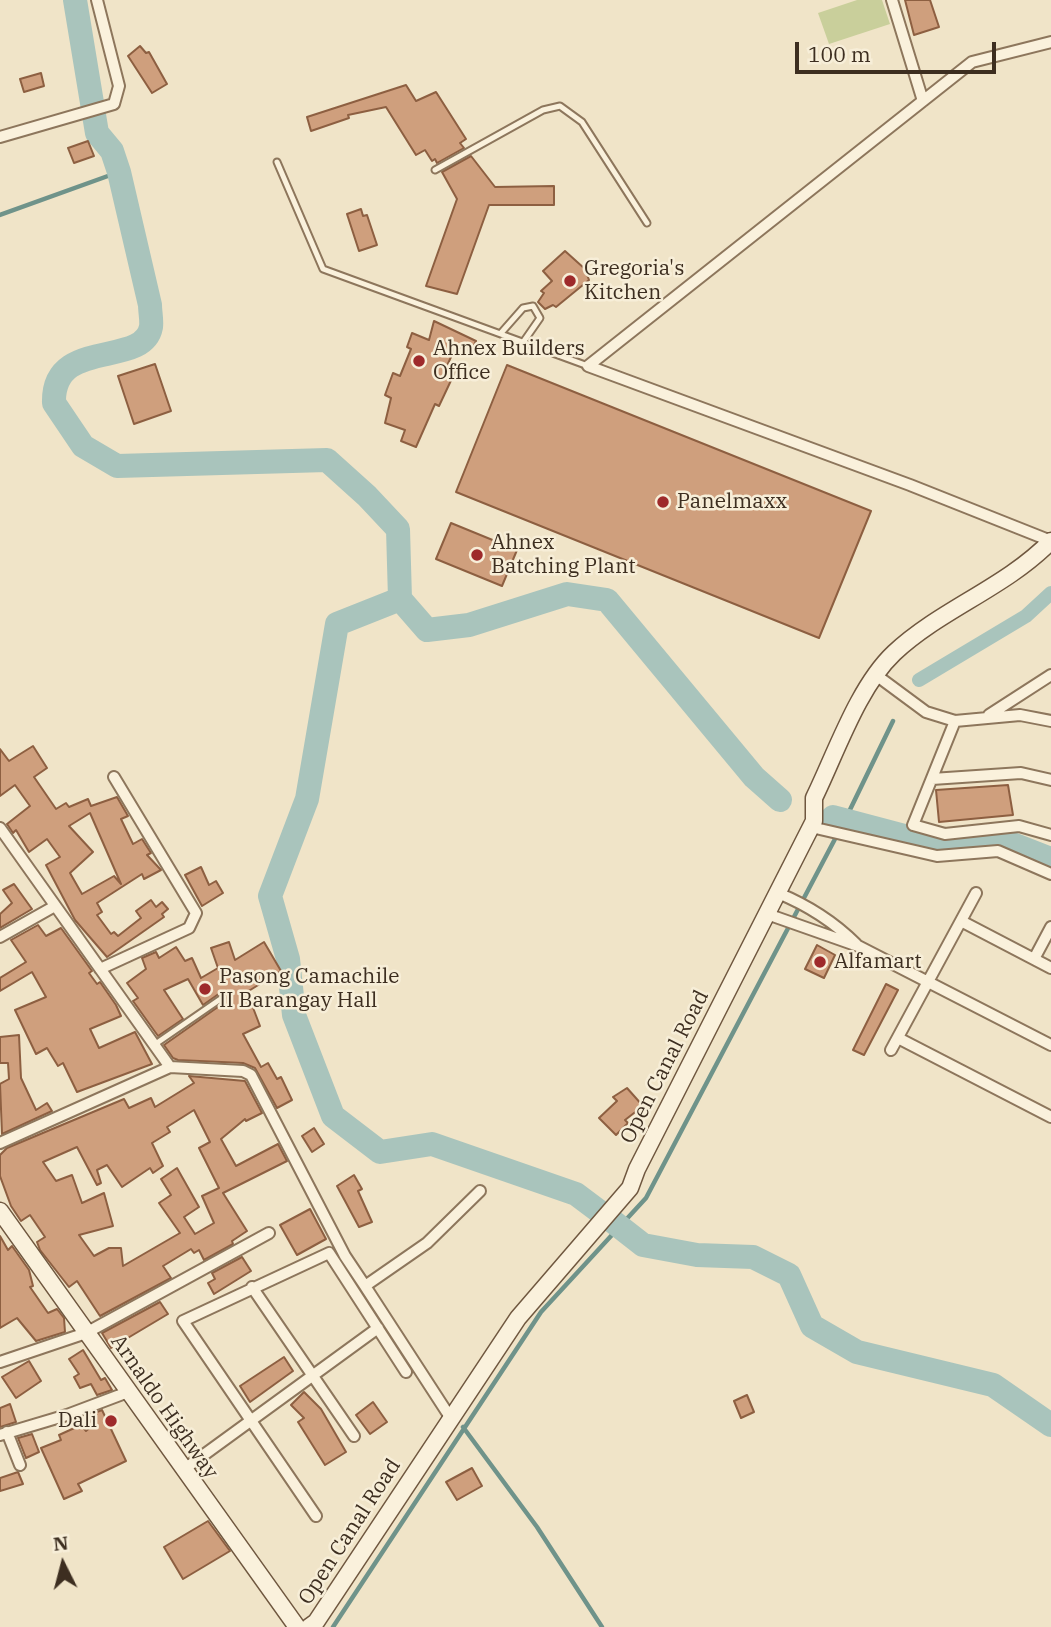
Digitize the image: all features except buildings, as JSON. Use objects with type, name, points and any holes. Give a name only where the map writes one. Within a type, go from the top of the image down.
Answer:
[{"type":"main road","name":"Open Canal Road","points":[[309,1627],[316,1622],[450,1417],[530,1302],[630,1188],[814,821],[814,798],[876,675],[905,644],[1014,574],[1051,541]]},
{"type":"main road","name":"Arnaldo Highway","points":[[0,1210],[297,1627]]},
{"type":"street","points":[[0,137],[60,122],[114,104],[119,86],[97,0]]},
{"type":"street","points":[[892,0],[923,101]]},
{"type":"street","points":[[588,366],[972,62],[1051,42]]},
{"type":"street","points":[[588,366],[910,485],[1051,541]]},
{"type":"street","points":[[876,675],[926,712],[955,721],[989,715],[1020,715],[1051,721]]},
{"type":"street","points":[[989,715],[1051,675]]},
{"type":"street","points":[[955,721],[913,825],[945,834],[1018,826],[1051,835]]},
{"type":"street","points":[[932,779],[1021,773],[1051,780]]},
{"type":"street","points":[[100,969],[189,928],[196,913],[114,777]]},
{"type":"street","points":[[811,827],[937,856],[999,851],[1051,874]]},
{"type":"street","points":[[0,828],[170,1067]]},
{"type":"street","points":[[778,893],[827,919],[858,946]]},
{"type":"street","points":[[891,1050],[976,893]]},
{"type":"street","points":[[0,937],[55,906]]},
{"type":"street","points":[[767,914],[858,946],[1051,1045]]},
{"type":"street","points":[[961,921],[1051,968]]},
{"type":"street","points":[[1034,959],[1051,926]]},
{"type":"street","points":[[898,1038],[1051,1117]]},
{"type":"street","points":[[0,1143],[170,1067],[230,1069],[251,1076],[345,1256],[450,1417]]},
{"type":"street","points":[[365,1286],[427,1243],[480,1191]]},
{"type":"street","points":[[0,1362],[86,1333],[269,1233]]},
{"type":"street","points":[[316,1516],[183,1321],[329,1252],[406,1372]]},
{"type":"street","points":[[252,1287],[354,1436]]},
{"type":"street","points":[[183,1470],[378,1328]]},
{"type":"street","points":[[20,1465],[4,1433],[67,1415],[128,1392]]},
{"type":"lane","points":[[435,170],[543,110],[560,106],[582,122],[647,223]]},
{"type":"lane","points":[[277,162],[323,269],[588,366]]},
{"type":"lane","points":[[501,332],[523,308],[533,306],[539,311],[540,321],[524,341]]},
{"type":"lane","points":[[820,934],[827,919]]},
{"type":"lane","points":[[154,1045],[222,998]]},
{"type":"green space","points":[[857,0],[882,0],[890,24],[829,44],[818,13]]},
{"type":"waterway","points":[[75,0],[97,133],[112,151],[119,172],[150,305],[151,322],[144,340],[132,347],[82,361],[67,369],[57,382],[54,403],[83,446],[117,466],[327,460],[398,529],[400,599],[427,630],[469,625],[567,594],[607,600],[754,777],[780,800]]},
{"type":"waterway","points":[[0,215],[119,172]]},
{"type":"waterway","points":[[919,680],[1026,616],[1051,593]]},
{"type":"waterway","points":[[400,599],[337,624],[307,799],[270,896],[288,959],[294,1015],[333,1116],[380,1152],[432,1144],[576,1194],[600,1212]]},
{"type":"waterway","points":[[333,1627],[541,1312],[646,1198],[845,820],[893,721]]},
{"type":"waterway","points":[[833,817],[935,844],[1002,840],[1051,859]]},
{"type":"waterway","points":[[611,1220],[643,1245],[697,1255],[753,1257],[789,1275],[812,1326],[857,1352],[993,1385],[1051,1425]]},
{"type":"waterway","points":[[463,1427],[537,1527],[602,1627]]},
{"type":"place","name":"Gregoria's Kitchen","points":[[570,281]]},
{"type":"place","name":"Ahnex Builders Office","points":[[419,361]]},
{"type":"place","name":"Panelmaxx","points":[[663,502]]},
{"type":"place","name":"Ahnex Batching Plant","points":[[477,555]]},
{"type":"place","name":"Alfamart","points":[[820,962]]},
{"type":"place","name":"Pasong Camachile II Barangay Hall","points":[[205,989]]},
{"type":"place","name":"Dali","points":[[111,1421]]}]
